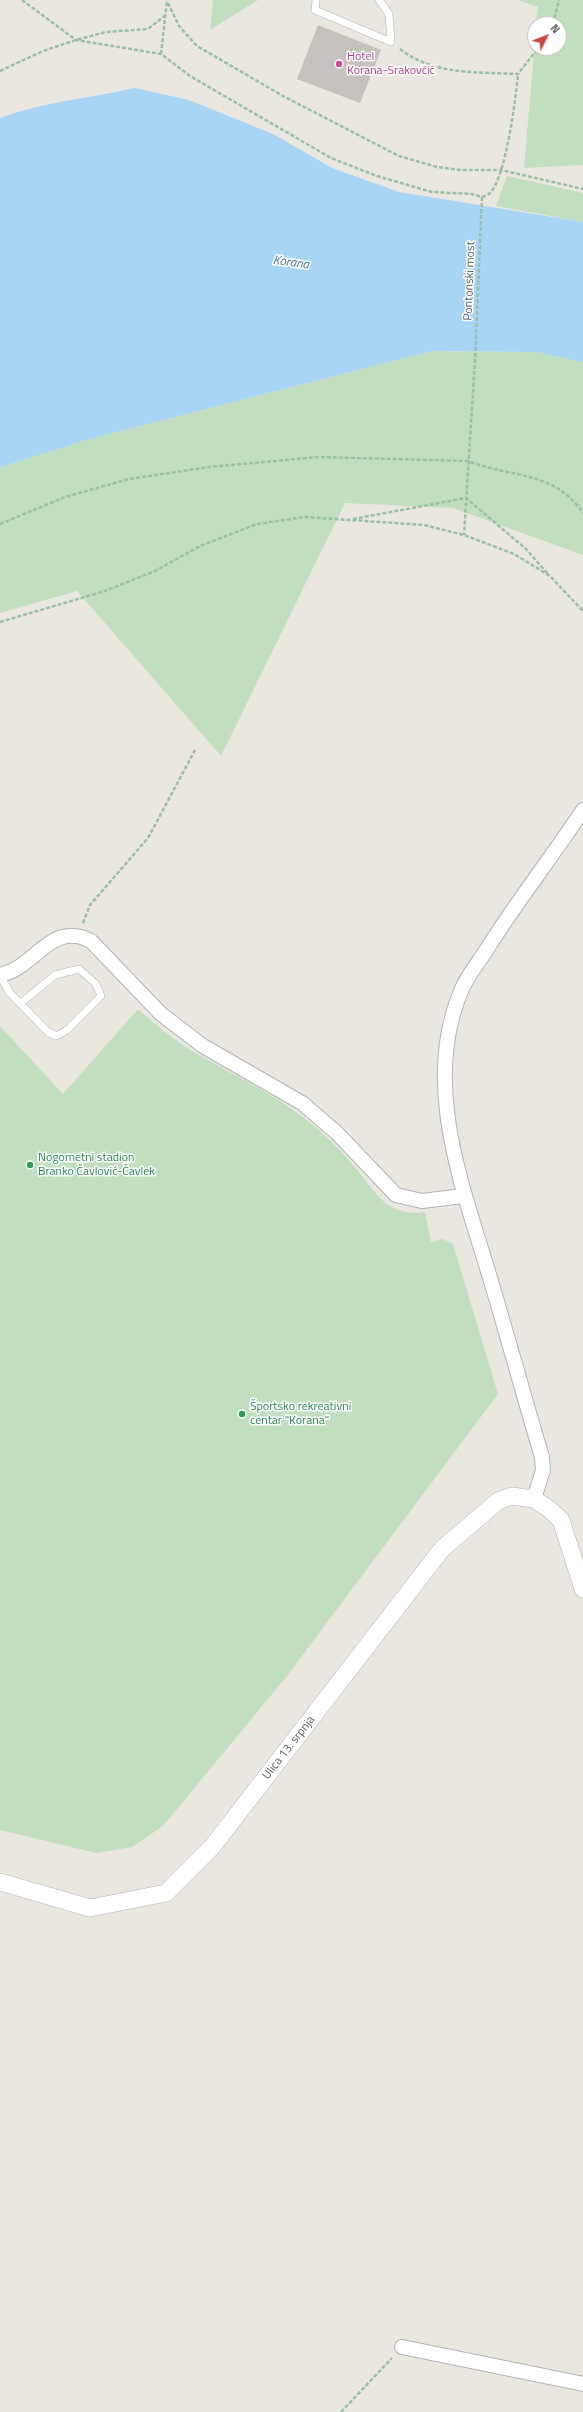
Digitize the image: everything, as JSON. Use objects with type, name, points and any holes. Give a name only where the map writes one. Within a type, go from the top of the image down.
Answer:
[{"type":"street","points":[[583,810],[507,918],[461,990],[449,1033],[444,1090],[452,1148],[463,1196],[487,1268],[542,1457],[542,1470],[534,1499],[549,1509],[561,1520],[583,1589]]},
{"type":"street","points":[[0,975],[11,972],[64,934],[79,935],[91,941],[162,1014],[203,1046],[302,1104],[337,1133],[396,1195],[422,1201],[463,1196]]},
{"type":"street","name":"Ulica 13. srpnja","points":[[0,1882],[90,1908],[166,1893],[212,1847],[442,1549],[498,1501],[512,1496],[534,1499]]},
{"type":"street","points":[[402,2347],[583,2384]]},
{"type":"lane","points":[[316,0],[315,10],[390,42],[389,14],[379,0]]},
{"type":"lane","points":[[0,975],[10,992],[20,1003],[48,1032],[56,1036],[67,1030],[101,996],[96,984],[79,969],[55,975],[20,1003]]},
{"type":"path","points":[[22,0],[76,40],[161,54],[190,76],[331,158],[377,176],[432,192],[472,194],[482,197],[491,192],[501,170],[515,110],[518,74],[532,56]]},
{"type":"path","points":[[555,16],[559,0]]},
{"type":"path","points":[[161,54],[168,2]]},
{"type":"path","points":[[168,2],[179,26],[197,46],[283,96],[399,156],[452,169],[501,170],[583,189]]},
{"type":"path","points":[[0,71],[43,51],[76,40],[106,32],[148,29],[167,14]]},
{"type":"path","points":[[390,42],[408,55],[451,72],[518,74]]},
{"type":"path","name":"Pontonski most","points":[[464,535],[476,360],[482,197]]},
{"type":"path","points":[[0,524],[65,497],[130,480],[209,467],[318,457],[468,461],[486,468],[526,475],[560,489],[583,513]]},
{"type":"path","points":[[349,520],[466,498],[526,549],[583,611]]},
{"type":"path","points":[[0,622],[105,591],[155,571],[200,546],[257,524],[305,517],[424,525],[464,535],[514,554],[550,576]]},
{"type":"path","points":[[79,935],[90,905],[148,838],[195,750]]},
{"type":"path","points":[[341,2412],[402,2347]]},
{"type":"green space","points":[[213,0],[258,0],[210,30]]},
{"type":"green space","points":[[517,0],[583,0],[583,165],[524,168],[534,56],[567,56],[567,16],[537,16],[538,7]]},
{"type":"green space","points":[[507,176],[583,193],[583,222],[496,206]]},
{"type":"green space","points":[[432,351],[535,352],[583,362],[583,555],[453,508],[345,503],[221,756],[77,591],[0,613],[0,467],[97,437]]},
{"type":"green space","name":"Športsko rekreativni centar \"Korana\"","points":[[138,1009],[186,1047],[273,1097],[307,1120],[322,1133],[354,1166],[383,1201],[400,1211],[411,1213],[425,1212],[431,1242],[443,1239],[453,1244],[498,1394],[287,1676],[163,1826],[132,1847],[96,1853],[0,1830],[0,1026],[63,1094]]},
{"type":"water","name":"Korana","points":[[135,88],[189,100],[273,134],[332,168],[399,192],[583,222],[583,362],[535,352],[432,351],[97,437],[0,467],[0,118],[50,104]]},
{"type":"building","name":"Hotel Korana-Srakovčić","points":[[318,25],[381,50],[360,103],[297,79]]},
{"type":"place","name":"Hotel Korana-Srakovčić","points":[[339,64]]},
{"type":"place","name":"Nogometni stadion Branko Čavlović-Čavlek","points":[[30,1165]]},
{"type":"place","name":"Športsko rekreativni centar \"Korana\"","points":[[242,1414]]}]
